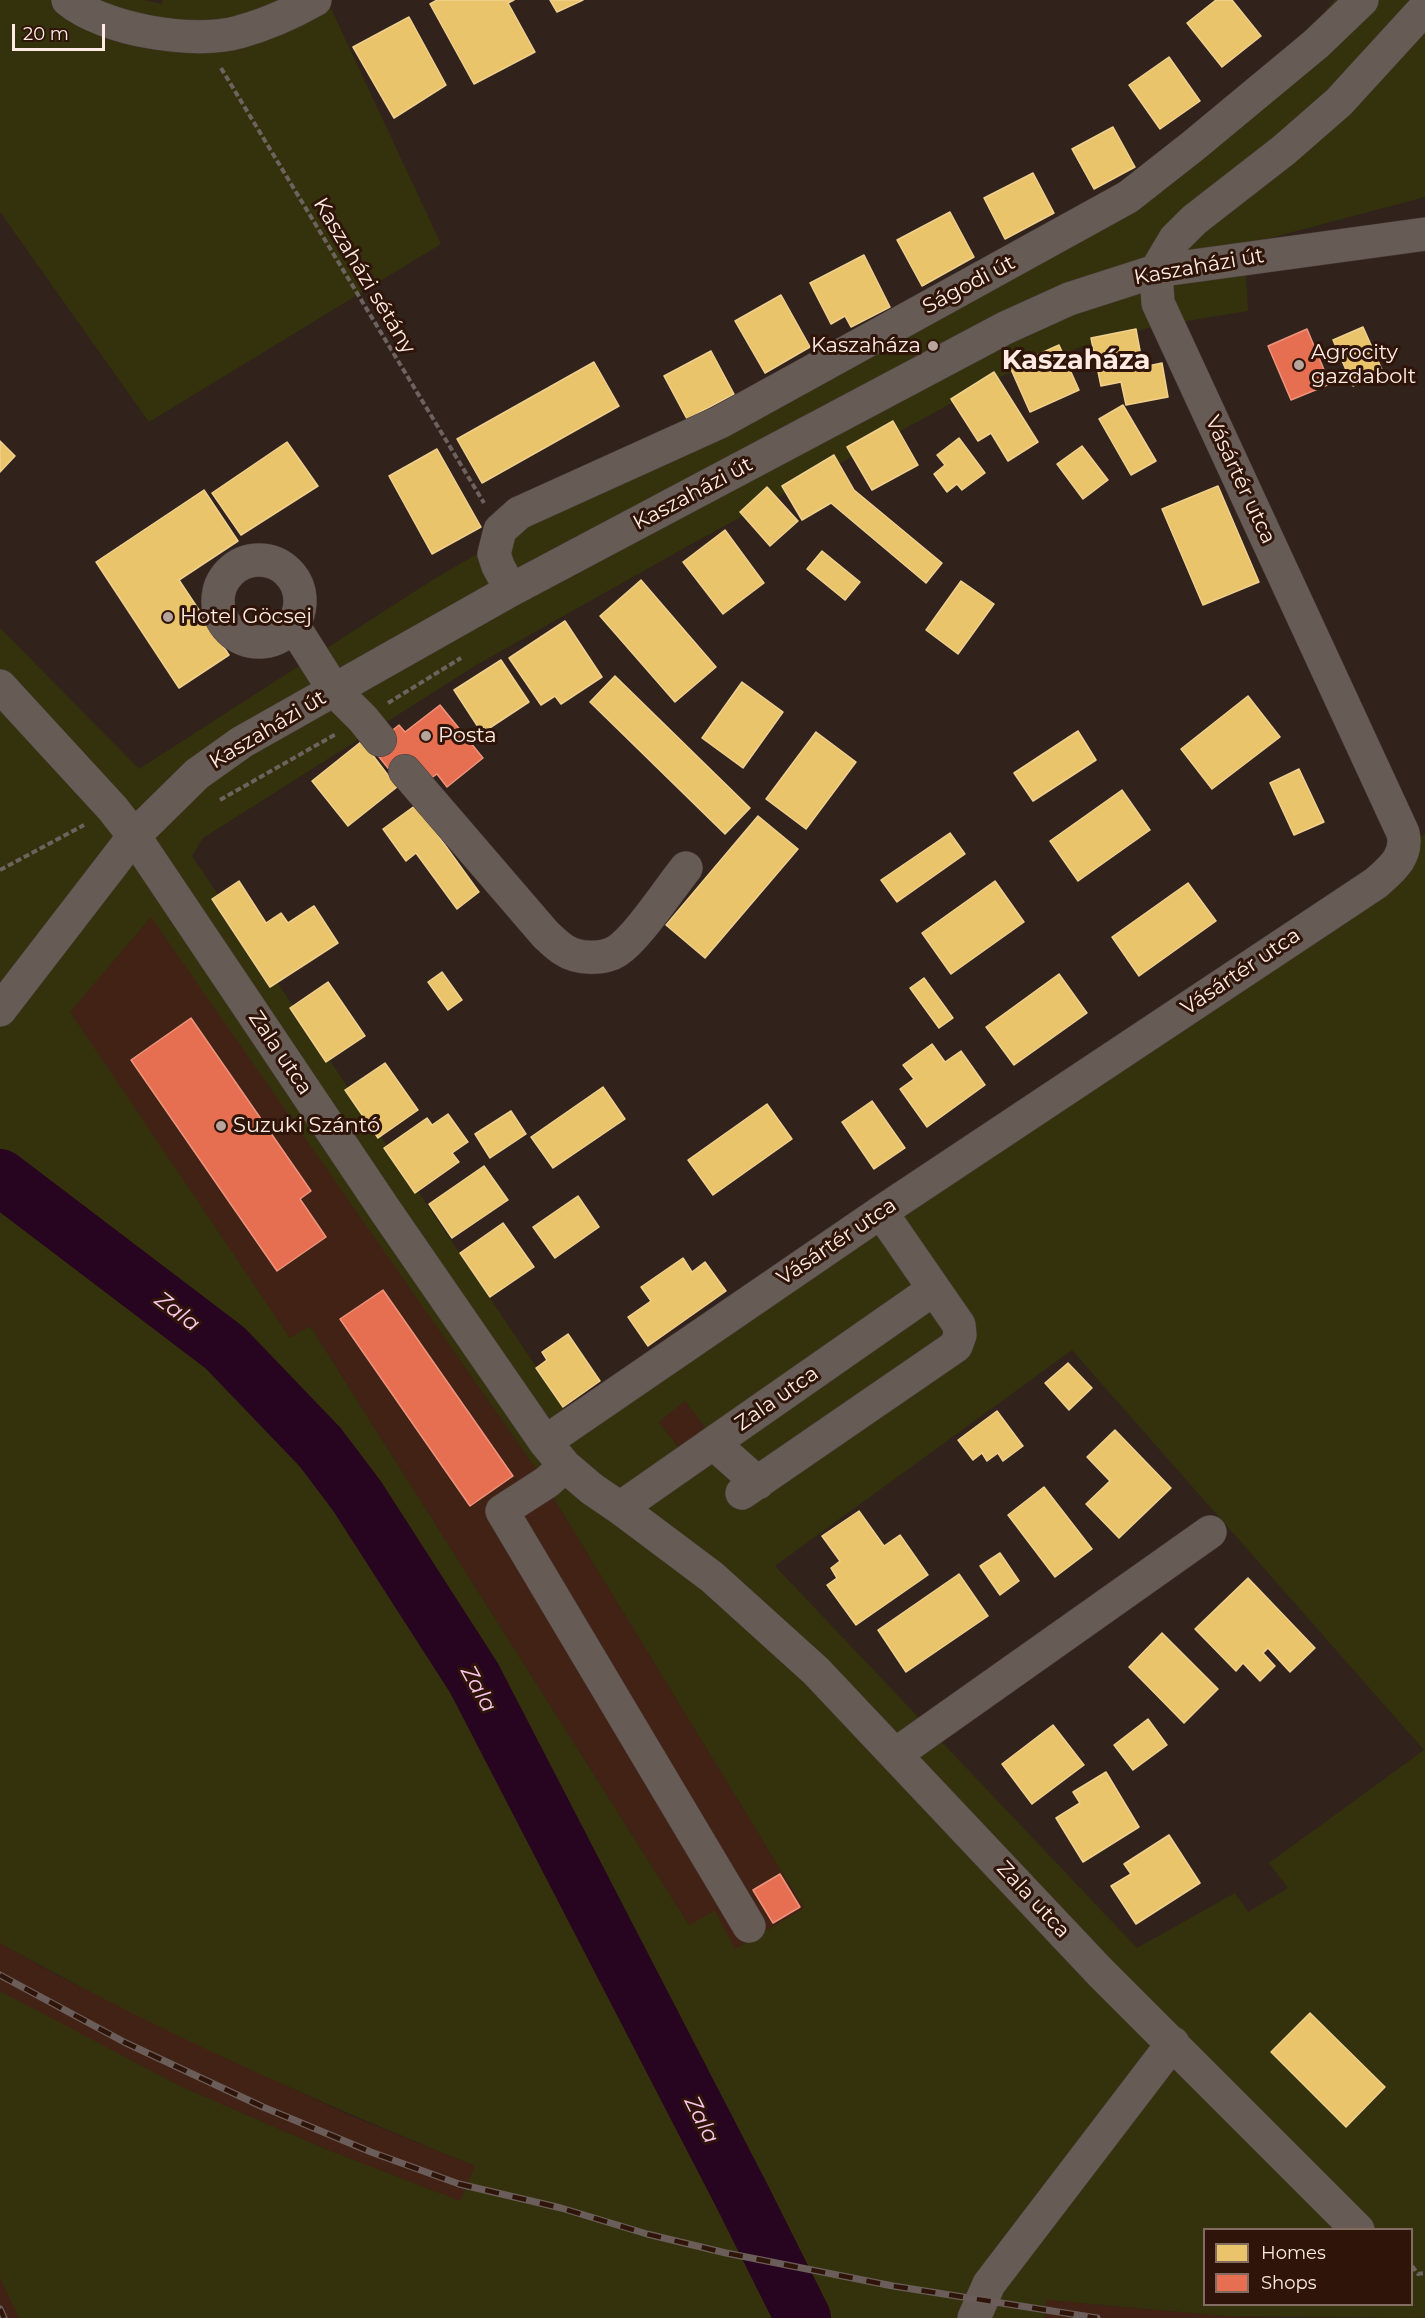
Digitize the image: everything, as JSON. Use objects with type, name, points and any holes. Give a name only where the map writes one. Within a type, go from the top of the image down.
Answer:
[{"type":"street","points":[[68,0],[105,20],[134,29],[203,38],[238,33],[315,0]]},
{"type":"street","name":"Ságodi út","points":[[500,530],[519,513],[720,422],[1128,197],[1316,44],[1362,0]]},
{"type":"street","points":[[1156,271],[1175,239],[1194,220],[1284,150],[1339,102],[1425,8]]},
{"type":"street","name":"Kaszaházi út","points":[[0,1010],[134,836],[197,774],[242,742],[512,590],[1005,328],[1069,299],[1156,271],[1425,234]]},
{"type":"street","name":"Vásártér utca","points":[[749,1926],[502,1511],[547,1482],[555,1454],[880,1212],[1376,883],[1390,871],[1404,853],[1403,832],[1158,303],[1156,271]]},
{"type":"street","points":[[500,530],[494,554],[512,590]]},
{"type":"street","points":[[292,625],[334,690],[363,718],[380,740]]},
{"type":"street","name":"Zala utca","points":[[0,686],[114,809],[134,836],[385,1210],[555,1454],[592,1489],[712,1577],[816,1671],[1100,1972],[1357,2228]]},
{"type":"street","points":[[405,771],[546,935],[565,951],[584,957],[603,957],[617,951],[632,936],[686,868]]},
{"type":"street","points":[[714,1443],[750,1488],[956,1346],[960,1335],[959,1325],[880,1212]]},
{"type":"street","name":"Zala utca","points":[[620,1508],[934,1289]]},
{"type":"street","points":[[896,1754],[1210,1532]]},
{"type":"street","points":[[974,2318],[989,2284],[1173,2043]]},
{"type":"path","name":"Kaszaházi sétány","points":[[203,38],[500,530]]},
{"type":"path","points":[[0,870],[114,809]]},
{"type":"path","points":[[1413,2267],[1418,2274],[1425,2273]]},
{"type":"shaded area","points":[[0,0],[145,0],[161,4],[163,0],[327,0],[441,244],[149,422],[0,212]]},
{"type":"shaded area","points":[[1334,0],[1425,0],[1425,197],[1244,245],[1248,311],[1155,326],[1084,346],[1004,375],[704,537],[478,664],[203,838],[192,856],[570,1417],[1425,834],[1425,2318],[1225,2316],[1047,2300],[1044,2318],[19,2318],[0,2278],[0,1991],[180,2086],[328,2150],[460,2201],[475,2166],[294,2089],[174,2034],[57,1975],[0,1943],[0,628],[139,769],[431,581],[661,446],[1067,219],[1157,161],[1217,111],[1324,13]],"holes":[[[151,917],[534,1466],[804,1908],[735,1949],[715,1911],[689,1925],[310,1326],[290,1338],[70,1012]],[[1072,1350],[1424,1750],[1269,1863],[1288,1888],[1248,1912],[1235,1893],[1137,1948],[775,1566]],[[685,1401],[705,1427],[679,1448],[659,1422]]]},
{"type":"shaded area","points":[[152,916],[534,1466],[804,1908],[735,1949],[689,1925],[310,1326],[290,1338],[69,1012]]},
{"type":"shaded area","points":[[685,1401],[706,1427],[679,1448],[659,1422]]},
{"type":"shaded area","points":[[0,1943],[56,1975],[344,2113],[475,2166],[461,2202],[328,2150],[180,2086],[34,2011],[0,1991]]},
{"type":"shaded area","points":[[0,2278],[13,2303],[19,2318],[0,2318]]},
{"type":"shaded area","points":[[1047,2300],[1225,2316],[1285,2318],[1044,2318]]},
{"type":"building: Homes","points":[[437,0],[514,0],[508,3],[535,52],[474,84],[430,4]]},
{"type":"building: Homes","points":[[550,0],[583,0],[557,12]]},
{"type":"building: Homes","points":[[1216,0],[1232,0],[1261,36],[1222,67],[1187,23]]},
{"type":"building: Homes","points":[[409,17],[446,85],[394,118],[353,47]]},
{"type":"building: Homes","points":[[1169,57],[1200,101],[1160,129],[1129,85]]},
{"type":"building: Homes","points":[[1113,127],[1135,167],[1094,189],[1072,149]]},
{"type":"building: Homes","points":[[1033,173],[1054,213],[1005,239],[984,198]]},
{"type":"building: Homes","points":[[950,212],[974,257],[922,286],[897,240]]},
{"type":"building: Homes","points":[[864,255],[890,307],[851,327],[845,316],[831,324],[810,283]]},
{"type":"building: Homes","points":[[781,295],[810,347],[765,373],[735,321]]},
{"type":"building: Homes","points":[[1363,327],[1383,372],[1353,386],[1333,340]]},
{"type":"building: Homes","points":[[1136,329],[1143,367],[1162,363],[1168,397],[1126,405],[1121,382],[1101,386],[1091,338]]},
{"type":"building: Homes","points":[[1059,345],[1079,390],[1030,412],[1010,367]]},
{"type":"building: Homes","points":[[711,351],[734,394],[687,419],[664,376]]},
{"type":"building: Homes","points":[[594,362],[619,406],[482,483],[457,439]]},
{"type":"building: Homes","points":[[994,372],[1038,442],[1008,461],[991,433],[978,441],[951,399]]},
{"type":"building: Homes","points":[[1123,405],[1156,461],[1131,475],[1099,419]]},
{"type":"building: Homes","points":[[893,421],[918,465],[872,490],[847,447]]},
{"type":"building: Homes","points":[[959,438],[985,473],[962,490],[957,484],[947,492],[934,474],[945,465],[937,455]]},
{"type":"building: Homes","points":[[0,441],[15,456],[0,472]]},
{"type":"building: Homes","points":[[287,442],[318,486],[241,535],[212,493]]},
{"type":"building: Homes","points":[[1082,446],[1108,480],[1083,499],[1057,464]]},
{"type":"building: Homes","points":[[437,449],[481,527],[432,554],[389,476]]},
{"type":"building: Homes","points":[[834,455],[854,490],[942,563],[926,583],[831,503],[802,520],[782,486]]},
{"type":"building: Homes","points":[[1218,486],[1259,582],[1203,605],[1162,509]]},
{"type":"building: Homes","points":[[767,487],[798,521],[770,546],[740,512]]},
{"type":"building: Homes","name":"Hotel Göcsej","points":[[204,490],[238,541],[179,580],[229,655],[179,688],[96,562]]},
{"type":"building: Homes","points":[[725,530],[764,583],[723,614],[683,562]]},
{"type":"building: Homes","points":[[822,551],[860,582],[845,600],[807,569]]},
{"type":"building: Homes","points":[[641,580],[716,667],[675,702],[600,616]]},
{"type":"building: Homes","points":[[961,581],[994,604],[958,654],[926,630]]},
{"type":"building: Homes","points":[[565,621],[602,677],[561,704],[555,696],[541,705],[509,658]]},
{"type":"building: Homes","points":[[501,660],[529,702],[482,733],[454,690]]},
{"type":"building: Homes","points":[[615,676],[750,808],[725,834],[590,702]]},
{"type":"building: Homes","points":[[742,682],[783,712],[743,768],[702,738]]},
{"type":"building: Homes","points":[[1248,696],[1280,737],[1212,789],[1181,749]]},
{"type":"building: Homes","points":[[1078,731],[1096,760],[1033,801],[1014,773]]},
{"type":"building: Homes","points":[[816,732],[856,762],[806,829],[766,799]]},
{"type":"building: Homes","points":[[362,741],[397,787],[348,826],[312,781]]},
{"type":"building: Homes","points":[[1299,769],[1324,822],[1294,835],[1270,783]]},
{"type":"building: Homes","points":[[1122,790],[1150,830],[1078,881],[1050,841]]},
{"type":"building: Homes","points":[[416,805],[479,892],[457,909],[416,853],[406,861],[383,829]]},
{"type":"building: Homes","points":[[758,816],[798,849],[705,958],[666,925]]},
{"type":"building: Homes","points":[[950,833],[965,854],[897,902],[881,880]]},
{"type":"building: Homes","points":[[239,881],[266,923],[281,913],[288,923],[314,906],[338,943],[270,987],[212,899]]},
{"type":"building: Homes","points":[[995,881],[1024,922],[951,974],[922,933]]},
{"type":"building: Homes","points":[[1188,883],[1216,921],[1139,976],[1112,937]]},
{"type":"building: Homes","points":[[442,972],[462,1000],[448,1010],[428,982]]},
{"type":"building: Homes","points":[[1059,974],[1087,1013],[1014,1065],[986,1027]]},
{"type":"building: Homes","points":[[924,978],[953,1018],[939,1028],[910,988]]},
{"type":"building: Homes","points":[[328,982],[365,1036],[326,1062],[290,1008]]},
{"type":"building: Homes","points":[[932,1044],[945,1062],[961,1051],[985,1085],[927,1127],[900,1089],[914,1079],[903,1065]]},
{"type":"building: Homes","points":[[385,1063],[418,1110],[378,1138],[345,1090]]},
{"type":"building: Homes","points":[[603,1087],[625,1119],[553,1168],[531,1137]]},
{"type":"building: Homes","points":[[872,1101],[905,1148],[874,1169],[842,1122]]},
{"type":"building: Homes","points":[[767,1104],[792,1139],[713,1195],[688,1160]]},
{"type":"building: Homes","points":[[511,1111],[526,1134],[490,1158],[475,1134]]},
{"type":"building: Homes","points":[[448,1114],[468,1142],[452,1153],[459,1162],[415,1193],[384,1148],[427,1118],[432,1125]]},
{"type":"building: Homes","points":[[484,1166],[508,1200],[452,1238],[429,1204]]},
{"type":"building: Homes","points":[[578,1196],[599,1227],[555,1258],[533,1227]]},
{"type":"building: Homes","points":[[503,1223],[534,1267],[490,1297],[460,1253]]},
{"type":"building: Homes","points":[[683,1258],[692,1272],[705,1262],[726,1291],[648,1346],[628,1317],[651,1301],[641,1287]]},
{"type":"building: Homes","points":[[568,1334],[600,1381],[563,1407],[536,1368],[547,1360],[542,1352]]},
{"type":"building: Homes","points":[[1068,1363],[1092,1388],[1069,1410],[1045,1383]]},
{"type":"building: Homes","points":[[997,1411],[1023,1446],[1003,1461],[998,1453],[987,1461],[982,1453],[973,1460],[958,1440]]},
{"type":"building: Homes","points":[[1115,1430],[1171,1488],[1119,1538],[1086,1504],[1110,1481],[1087,1457]]},
{"type":"building: Homes","points":[[1044,1487],[1092,1549],[1055,1577],[1008,1515]]},
{"type":"building: Homes","points":[[859,1511],[884,1546],[900,1535],[928,1575],[856,1625],[827,1585],[837,1578],[831,1568],[840,1561],[822,1536]]},
{"type":"building: Homes","points":[[1000,1553],[1019,1581],[1000,1595],[980,1566]]},
{"type":"building: Homes","points":[[959,1574],[988,1616],[906,1672],[878,1630]]},
{"type":"building: Homes","points":[[1248,1578],[1315,1648],[1290,1672],[1268,1648],[1263,1653],[1275,1666],[1260,1681],[1243,1663],[1236,1671],[1195,1629]]},
{"type":"building: Homes","points":[[1162,1633],[1218,1689],[1184,1723],[1129,1667]]},
{"type":"building: Homes","points":[[1148,1719],[1167,1745],[1133,1770],[1114,1745]]},
{"type":"building: Homes","points":[[1053,1725],[1084,1765],[1032,1804],[1002,1764]]},
{"type":"building: Homes","points":[[1106,1772],[1139,1827],[1083,1862],[1056,1818],[1080,1803],[1073,1792]]},
{"type":"building: Homes","points":[[1169,1835],[1200,1883],[1136,1924],[1111,1886],[1131,1874],[1124,1864]]},
{"type":"building: Homes","points":[[1310,2013],[1385,2087],[1346,2127],[1271,2052]]},
{"type":"building: Shops","name":"Agrocity gazdabolt","points":[[1307,329],[1330,384],[1291,400],[1268,346]]},
{"type":"building: Shops","points":[[440,705],[483,758],[447,787],[437,774],[427,781],[396,778],[371,747],[399,725],[405,732]]},
{"type":"building: Shops","name":"Suzuki Szántó","points":[[191,1018],[311,1191],[300,1199],[326,1237],[277,1271],[131,1060]]},
{"type":"building: Shops","points":[[383,1290],[513,1476],[470,1506],[340,1319]]},
{"type":"building: Shops","points":[[780,1874],[800,1907],[773,1923],[753,1890]]},
{"type":"waterway","name":"Zala","points":[[0,1177],[225,1348],[320,1447],[357,1496],[474,1678],[803,2318]]},
{"type":"railway","points":[[0,1975],[126,2043],[263,2107],[371,2152],[459,2184],[561,2208],[647,2234],[726,2253],[893,2286],[1097,2318]]},
{"type":"railway","points":[[0,2309],[4,2318]]},
{"type":"place","name":"Kaszaháza","points":[[933,346]]},
{"type":"place","name":"Agrocity gazdabolt","points":[[1299,365]]},
{"type":"place","name":"Hotel Göcsej","points":[[168,617]]},
{"type":"place","name":"Posta","points":[[426,736]]},
{"type":"place","name":"Suzuki Szántó","points":[[221,1126]]},
{"type":"district","name":"Kaszaháza","points":[[1076,361]]}]
